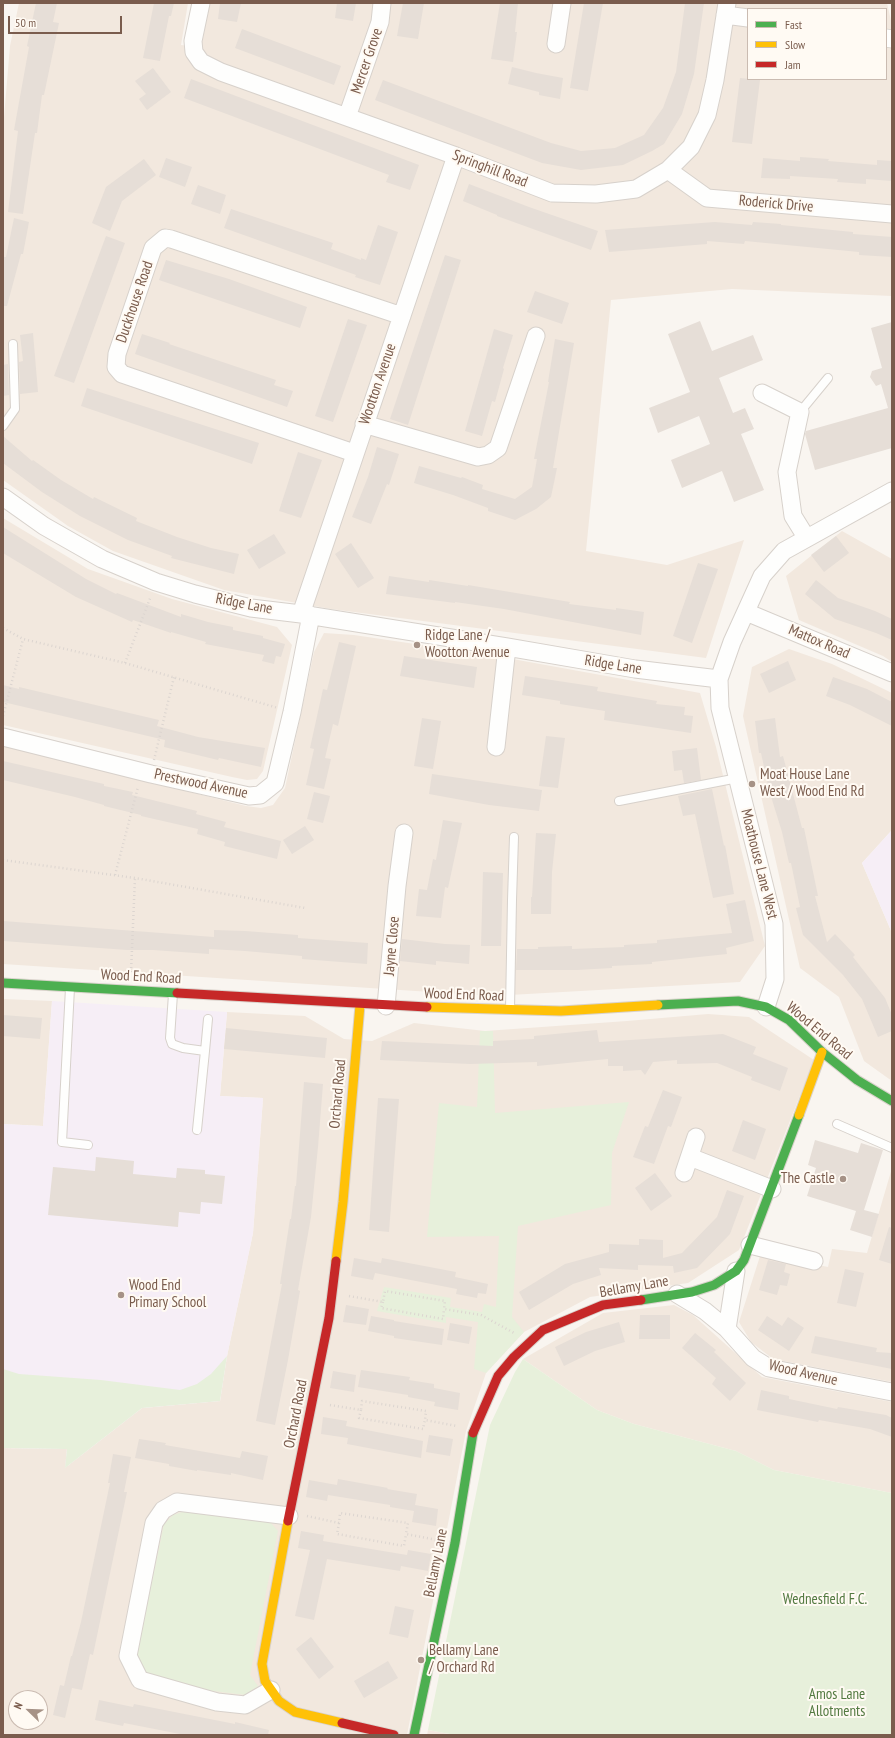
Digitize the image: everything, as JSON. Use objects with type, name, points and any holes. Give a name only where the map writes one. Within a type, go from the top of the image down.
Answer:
[{"type":"street","name":"Springhill Road","points":[[201,3],[193,41],[194,52],[201,62],[221,72],[456,156],[552,193],[596,194],[636,190],[668,170],[692,147],[707,115],[715,80],[726,9]]},
{"type":"street","name":"Mercer Grove","points":[[347,117],[380,22],[382,3]]},
{"type":"street","points":[[556,44],[562,3]]},
{"type":"street","points":[[726,9],[747,18]]},
{"type":"street","name":"Wootton Avenue","points":[[306,614],[354,454],[456,156]]},
{"type":"street","name":"Roderick Drive","points":[[668,170],[707,198],[892,214]]},
{"type":"street","name":"Duckhouse Road","points":[[354,454],[122,374],[116,367],[117,354],[153,248],[164,238],[171,239],[402,316]]},
{"type":"street","points":[[364,424],[478,458],[488,455],[498,448],[536,336]]},
{"type":"street","points":[[762,393],[800,412],[787,472],[793,516],[806,538]]},
{"type":"street","name":"Moathouse Lane West","points":[[766,1007],[774,979],[774,924],[720,708],[719,680],[732,642],[762,576],[784,551],[892,491]]},
{"type":"street","name":"Ridge Lane","points":[[3,497],[44,526],[102,559],[156,582],[251,608],[306,614],[635,669],[719,680]]},
{"type":"street","name":"Mattox Road","points":[[746,612],[892,672]]},
{"type":"street","name":"Prestwood Avenue","points":[[3,737],[147,773],[250,796],[260,795],[275,783],[292,712],[306,614]]},
{"type":"street","points":[[496,747],[507,647]]},
{"type":"street","name":"Jayne Close","points":[[386,1006],[397,886],[404,832]]},
{"type":"street","name":"Wood End Road","points":[[3,983],[360,1005],[510,1010],[561,1011],[738,1001],[766,1007],[789,1020],[822,1052],[858,1080],[892,1101]]},
{"type":"street","name":"Orchard Road","points":[[360,1005],[343,1202],[329,1318],[262,1664],[265,1681],[271,1690],[279,1701],[295,1712],[394,1735]]},
{"type":"street","name":"Bellamy Lane","points":[[414,1735],[455,1543],[474,1428],[498,1376],[543,1330],[602,1305],[692,1292],[714,1285],[736,1271],[744,1260],[772,1189],[822,1052]]},
{"type":"street","points":[[684,1173],[696,1137]]},
{"type":"street","points":[[690,1157],[772,1189]]},
{"type":"street","points":[[750,1244],[814,1261]]},
{"type":"street","points":[[728,1329],[736,1271]]},
{"type":"street","name":"Wood Avenue","points":[[677,1294],[705,1311],[728,1329],[753,1358],[769,1368],[892,1392]]},
{"type":"street","points":[[271,1690],[245,1705],[217,1702],[140,1680],[128,1656],[154,1523],[163,1510],[177,1502],[290,1514]]},
{"type":"lane","points":[[3,426],[15,410],[13,344]]},
{"type":"lane","points":[[800,412],[828,378]]},
{"type":"lane","points":[[619,801],[738,778]]},
{"type":"lane","points":[[510,1010],[511,908],[514,837]]},
{"type":"lane","points":[[70,987],[62,1142],[88,1146]]},
{"type":"lane","points":[[173,993],[170,1038],[172,1044],[183,1048],[205,1051]]},
{"type":"lane","points":[[198,1130],[208,1019]]},
{"type":"lane","points":[[837,1124],[892,1148]]},
{"type":"path","points":[[125,663],[156,582]]},
{"type":"path","points":[[3,628],[23,639],[125,663],[292,712]]},
{"type":"path","points":[[3,716],[23,639]]},
{"type":"path","points":[[115,875],[147,773],[174,677]]},
{"type":"path","points":[[3,860],[135,878],[305,908]]},
{"type":"path","points":[[131,991],[135,878]]},
{"type":"path","points":[[385,1291],[445,1301],[443,1319],[381,1308],[382,1302],[385,1291]]},
{"type":"path","points":[[332,1293],[382,1302]]},
{"type":"path","points":[[444,1309],[481,1315],[531,1342]]},
{"type":"path","points":[[362,1400],[426,1411],[425,1420],[423,1429],[359,1418],[362,1400]]},
{"type":"path","points":[[312,1401],[361,1410]]},
{"type":"path","points":[[425,1420],[474,1428]]},
{"type":"path","points":[[340,1513],[408,1523],[404,1546],[337,1534],[339,1523],[340,1513]]},
{"type":"path","points":[[290,1514],[339,1523]]},
{"type":"path","points":[[406,1534],[455,1543]]},
{"type":"shaded area","points":[[19,3],[188,3],[181,45],[201,47],[210,3],[887,3],[892,25],[892,296],[732,289],[611,300],[586,551],[667,565],[744,540],[706,658],[331,609],[224,590],[113,551],[68,526],[3,480],[3,129],[10,46]]},
{"type":"shaded area","points":[[3,518],[88,569],[172,599],[277,627],[292,645],[263,771],[257,779],[247,780],[232,777],[3,725]]},
{"type":"shaded area","points":[[842,531],[892,559],[892,662],[883,656],[799,620],[786,576]]},
{"type":"shaded area","points":[[324,633],[354,635],[496,656],[700,693],[716,747],[765,946],[740,982],[492,996],[3,964],[3,745],[246,806],[261,808],[273,805],[285,788],[314,652]]},
{"type":"shaded area","points":[[789,649],[832,664],[892,693],[892,830],[862,863],[892,933],[892,1081],[864,1061],[839,997],[800,968],[743,716],[752,667]]},
{"type":"shaded area","points":[[892,830],[892,933],[862,863]]},
{"type":"shaded area","points":[[3,999],[52,1001],[43,1126],[3,1124]]},
{"type":"shaded area","name":"Wood End Primary School","points":[[52,1001],[227,1012],[220,1096],[263,1098],[253,1233],[227,1356],[220,1401],[142,1408],[65,1468],[67,1449],[3,1448],[3,1124],[43,1126]]},
{"type":"shaded area","points":[[227,1012],[305,1016],[344,1039],[372,1041],[414,1023],[485,1031],[708,1014],[749,1017],[814,1060],[739,1250],[688,1283],[590,1297],[524,1332],[486,1373],[466,1431],[407,1735],[3,1735],[3,1448],[67,1449],[66,1467],[142,1408],[220,1401],[227,1356],[253,1233],[263,1098],[220,1096]]},
{"type":"shaded area","points":[[892,1168],[892,1382],[773,1359],[751,1342],[739,1322],[761,1253],[828,1267],[832,1249],[867,1253]]},
{"type":"shaded area","points":[[674,1305],[693,1315],[762,1377],[892,1402],[892,1493],[774,1470],[736,1451],[634,1424],[597,1410],[523,1359],[603,1313]]},
{"type":"shaded area","points":[[428,1730],[455,1735],[427,1735]]},
{"type":"green space","points":[[480,1031],[493,1031],[495,1113],[629,1102],[612,1153],[611,1205],[518,1226],[512,1317],[524,1332],[486,1373],[474,1369],[478,1322],[446,1317],[446,1323],[377,1311],[384,1287],[451,1298],[450,1307],[482,1312],[484,1304],[496,1307],[499,1236],[427,1237],[439,1103],[477,1107]]},
{"type":"green space","points":[[227,1356],[220,1401],[142,1408],[65,1468],[67,1449],[3,1448],[3,1369],[19,1374],[101,1380],[180,1390],[197,1384],[211,1374]]},
{"type":"green space","points":[[523,1359],[597,1410],[634,1424],[736,1451],[774,1470],[892,1493],[892,1735],[455,1735],[428,1730],[490,1425],[515,1372]]},
{"type":"green space","points":[[185,1511],[270,1522],[278,1531],[250,1675],[258,1686],[246,1695],[196,1689],[147,1674],[137,1654],[164,1524],[173,1515]]},
{"type":"building","points":[[36,3],[57,3],[53,22],[59,23],[44,95],[42,95],[23,214],[8,212],[18,131],[14,130],[29,47],[27,46]]},
{"type":"building","points":[[154,3],[174,3],[171,16],[169,16],[160,61],[143,58]]},
{"type":"building","points":[[220,3],[241,3],[237,22],[218,19]]},
{"type":"building","points":[[337,3],[356,3],[353,21],[335,18]]},
{"type":"building","points":[[403,3],[424,3],[418,39],[397,36]]},
{"type":"building","points":[[500,3],[518,3],[515,32],[517,32],[513,62],[491,59]]},
{"type":"building","points":[[584,3],[603,3],[588,91],[570,88]]},
{"type":"building","points":[[685,3],[704,3],[694,74],[682,114],[664,144],[623,165],[581,170],[542,163],[375,100],[383,80],[551,143],[581,151],[615,148],[644,135],[663,108],[676,72]]},
{"type":"building","points":[[242,29],[341,66],[334,85],[235,48]]},
{"type":"building","points":[[512,67],[563,78],[560,99],[539,95],[539,92],[508,84]]},
{"type":"building","points":[[153,68],[171,92],[147,110],[139,99],[146,94],[135,81]]},
{"type":"building","points":[[740,78],[747,79],[747,80],[760,80],[752,144],[732,142]]},
{"type":"building","points":[[191,79],[419,165],[410,190],[386,182],[389,175],[184,98]]},
{"type":"building","points":[[800,157],[877,165],[877,160],[892,161],[892,181],[866,179],[866,184],[837,182],[838,179],[790,176],[790,179],[761,178],[763,158],[800,161]]},
{"type":"building","points":[[166,158],[192,167],[185,187],[159,177]]},
{"type":"building","points":[[144,159],[156,175],[122,201],[110,231],[92,223],[106,187]]},
{"type":"building","points":[[469,184],[598,231],[591,250],[497,216],[463,201]]},
{"type":"building","points":[[198,185],[226,195],[220,214],[191,204]]},
{"type":"building","points":[[231,209],[333,243],[331,249],[361,260],[361,258],[366,260],[378,225],[398,232],[380,285],[224,228]]},
{"type":"building","points":[[14,218],[29,222],[23,254],[21,254],[7,306],[3,306],[3,257],[6,257]]},
{"type":"building","points":[[715,222],[752,225],[753,222],[781,224],[853,232],[853,234],[892,237],[892,257],[859,255],[859,252],[745,241],[744,244],[707,241],[707,244],[609,252],[605,230]]},
{"type":"building","points":[[106,236],[125,243],[74,383],[54,376]]},
{"type":"building","points":[[445,255],[461,260],[408,425],[390,419]]},
{"type":"building","points":[[166,260],[229,279],[307,307],[300,328],[159,280]]},
{"type":"building","points":[[535,291],[569,303],[562,324],[527,312]]},
{"type":"building","points":[[348,319],[367,325],[333,422],[315,416]]},
{"type":"building","points":[[700,321],[712,351],[753,335],[763,360],[719,378],[733,413],[745,408],[754,429],[741,434],[764,490],[734,502],[722,471],[682,488],[671,460],[710,444],[699,416],[658,433],[649,408],[690,392],[668,334]]},
{"type":"building","points":[[892,322],[892,448],[815,470],[805,434],[806,431],[888,408],[881,384],[876,386],[870,377],[872,371],[882,368],[871,328]]},
{"type":"building","points":[[494,329],[513,335],[495,402],[492,401],[482,436],[465,431]]},
{"type":"building","points":[[33,333],[38,392],[20,394],[19,362],[23,361],[20,335]]},
{"type":"building","points":[[142,334],[276,380],[274,385],[293,391],[287,407],[135,354]]},
{"type":"building","points":[[555,339],[574,343],[553,468],[557,468],[551,497],[536,509],[515,520],[488,511],[488,508],[453,495],[414,483],[419,466],[461,478],[462,477],[483,485],[482,489],[515,499],[532,487],[537,459],[534,459],[549,382]]},
{"type":"building","points":[[8,364],[9,395],[3,396],[3,365]]},
{"type":"building","points":[[87,388],[259,443],[252,464],[81,406]]},
{"type":"building","points":[[3,436],[32,461],[33,460],[61,480],[93,499],[94,497],[137,518],[136,521],[211,548],[239,554],[234,574],[171,558],[172,556],[128,540],[80,516],[42,492],[3,463]]},
{"type":"building","points":[[377,447],[399,454],[389,485],[387,484],[371,524],[352,517],[368,477]]},
{"type":"building","points":[[298,452],[322,460],[301,518],[279,511]]},
{"type":"building","points":[[3,527],[86,579],[116,594],[117,593],[181,617],[181,614],[208,622],[233,627],[233,630],[263,636],[263,638],[285,644],[281,657],[276,656],[274,664],[262,661],[264,655],[205,644],[206,642],[171,633],[133,620],[132,622],[76,597],[3,553]]},
{"type":"building","points":[[274,534],[286,553],[259,569],[247,550]]},
{"type":"building","points":[[836,536],[849,553],[824,572],[811,555]]},
{"type":"building","points":[[351,543],[374,578],[358,588],[335,554]]},
{"type":"building","points":[[698,563],[718,569],[692,643],[673,636]]},
{"type":"building","points":[[389,576],[429,582],[429,580],[468,585],[570,602],[569,604],[644,612],[641,635],[504,609],[386,594]]},
{"type":"building","points":[[816,580],[838,598],[875,611],[892,619],[892,640],[835,619],[805,594]]},
{"type":"building","points":[[339,642],[356,646],[338,726],[333,724],[325,758],[331,759],[324,789],[306,785],[314,749],[310,748],[323,689],[327,690]]},
{"type":"building","points":[[404,656],[477,667],[474,688],[400,676]]},
{"type":"building","points":[[788,661],[796,680],[769,693],[760,674]]},
{"type":"building","points":[[525,676],[598,687],[597,691],[657,701],[656,704],[685,707],[684,715],[693,716],[691,733],[604,720],[605,711],[560,704],[560,701],[522,695]]},
{"type":"building","points":[[833,677],[867,689],[892,702],[892,726],[850,705],[826,696]]},
{"type":"building","points":[[3,685],[19,689],[19,687],[159,720],[157,726],[198,737],[265,748],[261,767],[219,758],[218,760],[164,747],[165,740],[3,702]]},
{"type":"building","points":[[422,718],[441,721],[433,769],[414,766]]},
{"type":"building","points":[[775,718],[780,757],[783,756],[802,828],[804,828],[818,896],[815,896],[827,942],[835,934],[855,955],[853,957],[885,998],[892,1015],[892,1031],[878,1037],[862,999],[843,975],[803,935],[796,908],[800,907],[791,863],[789,863],[782,832],[769,790],[761,753],[759,753],[755,721]]},
{"type":"building","points":[[546,736],[565,738],[558,788],[539,786]]},
{"type":"building","points":[[697,748],[701,780],[684,783],[682,770],[674,771],[672,751]]},
{"type":"building","points":[[3,761],[133,792],[132,795],[197,811],[196,814],[226,822],[224,827],[281,841],[277,859],[224,846],[225,842],[197,834],[198,829],[141,816],[75,797],[3,780]]},
{"type":"building","points":[[432,774],[542,790],[539,811],[489,805],[429,794]]},
{"type":"building","points":[[712,789],[724,846],[725,845],[734,894],[713,898],[695,814],[683,816],[678,796]]},
{"type":"building","points":[[314,792],[330,796],[323,823],[307,819]]},
{"type":"building","points":[[443,820],[462,823],[448,888],[445,887],[441,918],[416,916],[419,889],[427,890],[433,859],[436,860]]},
{"type":"building","points":[[305,826],[314,840],[292,854],[283,840]]},
{"type":"building","points":[[536,833],[556,834],[552,872],[551,914],[531,914]]},
{"type":"building","points":[[483,872],[503,873],[501,946],[481,946]]},
{"type":"building","points":[[745,900],[754,941],[726,948],[727,954],[652,962],[652,964],[612,966],[612,968],[577,970],[516,970],[517,949],[572,946],[572,949],[624,947],[624,945],[657,943],[657,940],[732,933],[726,904]]},
{"type":"building","points":[[3,921],[214,937],[214,930],[245,931],[298,935],[298,938],[368,943],[367,964],[302,959],[302,956],[245,951],[209,949],[209,954],[3,941]]},
{"type":"building","points":[[402,939],[445,944],[470,945],[469,964],[436,961],[436,965],[400,961]]},
{"type":"building","points":[[3,1015],[42,1018],[40,1039],[3,1036]]},
{"type":"building","points":[[226,1028],[327,1038],[325,1058],[224,1049]]},
{"type":"building","points":[[597,1030],[599,1042],[723,1034],[756,1047],[753,1054],[788,1068],[780,1091],[751,1080],[752,1077],[717,1063],[677,1064],[677,1060],[653,1062],[645,1075],[641,1070],[623,1071],[623,1066],[608,1066],[608,1059],[537,1066],[537,1062],[470,1064],[380,1060],[382,1041],[493,1046],[493,1041],[534,1039],[534,1036]]},
{"type":"building","points":[[304,1082],[323,1084],[318,1147],[311,1217],[298,1290],[300,1291],[275,1425],[256,1421],[282,1284],[280,1284],[296,1186]]},
{"type":"building","points":[[663,1090],[682,1097],[671,1127],[668,1126],[654,1164],[633,1157],[645,1126],[648,1127]]},
{"type":"building","points":[[378,1098],[399,1099],[389,1232],[369,1230]]},
{"type":"building","points":[[743,1120],[766,1129],[755,1160],[732,1151]]},
{"type":"building","name":"The Castle","points":[[815,1140],[858,1153],[861,1143],[883,1150],[864,1210],[879,1214],[872,1237],[850,1230],[856,1211],[807,1196],[816,1168],[808,1165]]},
{"type":"building","points":[[96,1157],[134,1161],[133,1174],[176,1178],[177,1168],[205,1170],[205,1174],[225,1176],[222,1204],[201,1202],[200,1214],[179,1212],[178,1227],[48,1215],[53,1167],[95,1171]]},
{"type":"building","points":[[655,1173],[672,1196],[651,1211],[635,1188]]},
{"type":"building","points":[[727,1190],[744,1196],[730,1234],[697,1268],[674,1273],[673,1266],[638,1265],[638,1270],[599,1268],[601,1275],[573,1284],[529,1310],[519,1292],[565,1264],[609,1252],[609,1244],[639,1245],[639,1239],[663,1240],[663,1258],[682,1253],[717,1217]]},
{"type":"building","points":[[889,1227],[892,1228],[892,1264],[879,1260]]},
{"type":"building","points":[[354,1258],[381,1263],[382,1258],[456,1272],[455,1277],[488,1284],[486,1294],[478,1293],[477,1298],[456,1294],[457,1289],[375,1273],[373,1280],[351,1276]]},
{"type":"building","points":[[768,1260],[786,1264],[784,1272],[790,1274],[787,1286],[780,1285],[777,1295],[759,1290]]},
{"type":"building","points":[[845,1269],[864,1273],[856,1307],[837,1303]]},
{"type":"building","points":[[346,1305],[369,1309],[366,1325],[343,1322]]},
{"type":"building","points":[[640,1315],[670,1315],[670,1339],[639,1339]]},
{"type":"building","points":[[371,1316],[444,1329],[442,1345],[394,1338],[394,1336],[368,1331]]},
{"type":"building","points":[[767,1316],[782,1326],[788,1317],[804,1328],[789,1351],[758,1330]]},
{"type":"building","points":[[619,1322],[625,1342],[595,1351],[564,1366],[555,1347],[586,1332]]},
{"type":"building","points":[[450,1323],[472,1327],[469,1344],[447,1340]]},
{"type":"building","points":[[695,1333],[716,1350],[714,1352],[746,1383],[730,1401],[712,1384],[716,1378],[682,1348]]},
{"type":"building","points":[[815,1336],[877,1348],[876,1352],[892,1353],[892,1369],[811,1353]]},
{"type":"building","points":[[361,1370],[410,1377],[409,1380],[434,1384],[434,1388],[460,1393],[458,1410],[434,1406],[435,1402],[408,1397],[408,1395],[358,1387]]},
{"type":"building","points":[[333,1371],[356,1375],[354,1392],[330,1388]]},
{"type":"building","points":[[761,1390],[789,1396],[789,1399],[837,1409],[838,1407],[886,1415],[892,1418],[892,1437],[870,1429],[819,1420],[818,1422],[757,1410]]},
{"type":"building","points":[[323,1417],[347,1421],[346,1426],[423,1441],[421,1458],[347,1444],[348,1438],[321,1434]]},
{"type":"building","points":[[429,1435],[453,1439],[450,1456],[426,1452]]},
{"type":"building","points":[[139,1439],[240,1458],[242,1451],[268,1456],[263,1480],[231,1473],[231,1475],[197,1471],[135,1458]]},
{"type":"building","points":[[113,1454],[131,1457],[124,1492],[127,1492],[93,1655],[90,1654],[82,1690],[72,1688],[65,1718],[53,1715],[60,1685],[64,1686],[81,1622],[110,1483],[108,1483]]},
{"type":"building","points":[[338,1479],[417,1494],[415,1505],[438,1509],[436,1526],[412,1522],[414,1511],[390,1507],[390,1505],[328,1495],[327,1501],[306,1497],[309,1480],[337,1485]]},
{"type":"building","points":[[301,1531],[324,1535],[323,1541],[407,1555],[408,1550],[431,1554],[428,1571],[401,1566],[400,1571],[327,1559],[314,1620],[295,1616],[310,1550],[298,1548]]},
{"type":"building","points":[[395,1606],[414,1610],[408,1638],[389,1634]]},
{"type":"building","points":[[311,1637],[334,1667],[319,1679],[296,1649]]},
{"type":"building","points":[[388,1661],[398,1678],[364,1698],[354,1681]]},
{"type":"building","points":[[99,1700],[133,1707],[134,1704],[235,1724],[235,1722],[269,1730],[268,1735],[185,1735],[124,1723],[123,1726],[95,1720]]},
{"type":"traffic: fast","points":[[3,983],[177,993]]},
{"type":"traffic: fast","points":[[658,1005],[738,1001],[766,1007],[789,1020],[822,1052],[857,1080],[892,1101]]},
{"type":"traffic: fast","points":[[641,1300],[692,1292],[714,1285],[736,1271],[744,1260],[799,1115]]},
{"type":"traffic: fast","points":[[414,1735],[455,1543],[473,1433]]},
{"type":"traffic: slow","points":[[336,1261],[343,1202],[360,1005]]},
{"type":"traffic: slow","points":[[427,1007],[561,1011],[658,1005]]},
{"type":"traffic: slow","points":[[799,1115],[822,1052]]},
{"type":"traffic: slow","points":[[288,1521],[262,1664],[265,1681],[279,1701],[295,1712],[342,1723]]},
{"type":"traffic: jam","points":[[177,993],[427,1007]]},
{"type":"traffic: jam","points":[[288,1521],[329,1318],[336,1261]]},
{"type":"traffic: jam","points":[[473,1433],[498,1376],[514,1357],[543,1330],[603,1305],[641,1300]]},
{"type":"traffic: jam","points":[[342,1723],[394,1735]]},
{"type":"place","name":"Ridge Lane / Wootton Avenue","points":[[417,645]]},
{"type":"place","name":"Moat House Lane West / Wood End Rd","points":[[752,784]]},
{"type":"place","name":"The Castle","points":[[843,1179]]},
{"type":"place","name":"Wood End Primary School","points":[[121,1295]]},
{"type":"place","name":"Bellamy Lane / Orchard Rd","points":[[421,1660]]},
{"type":"park label","name":"Wednesfield F.C.","points":[[825,1600]]},
{"type":"park label","name":"Amos Lane Allotments","points":[[837,1704]]}]
